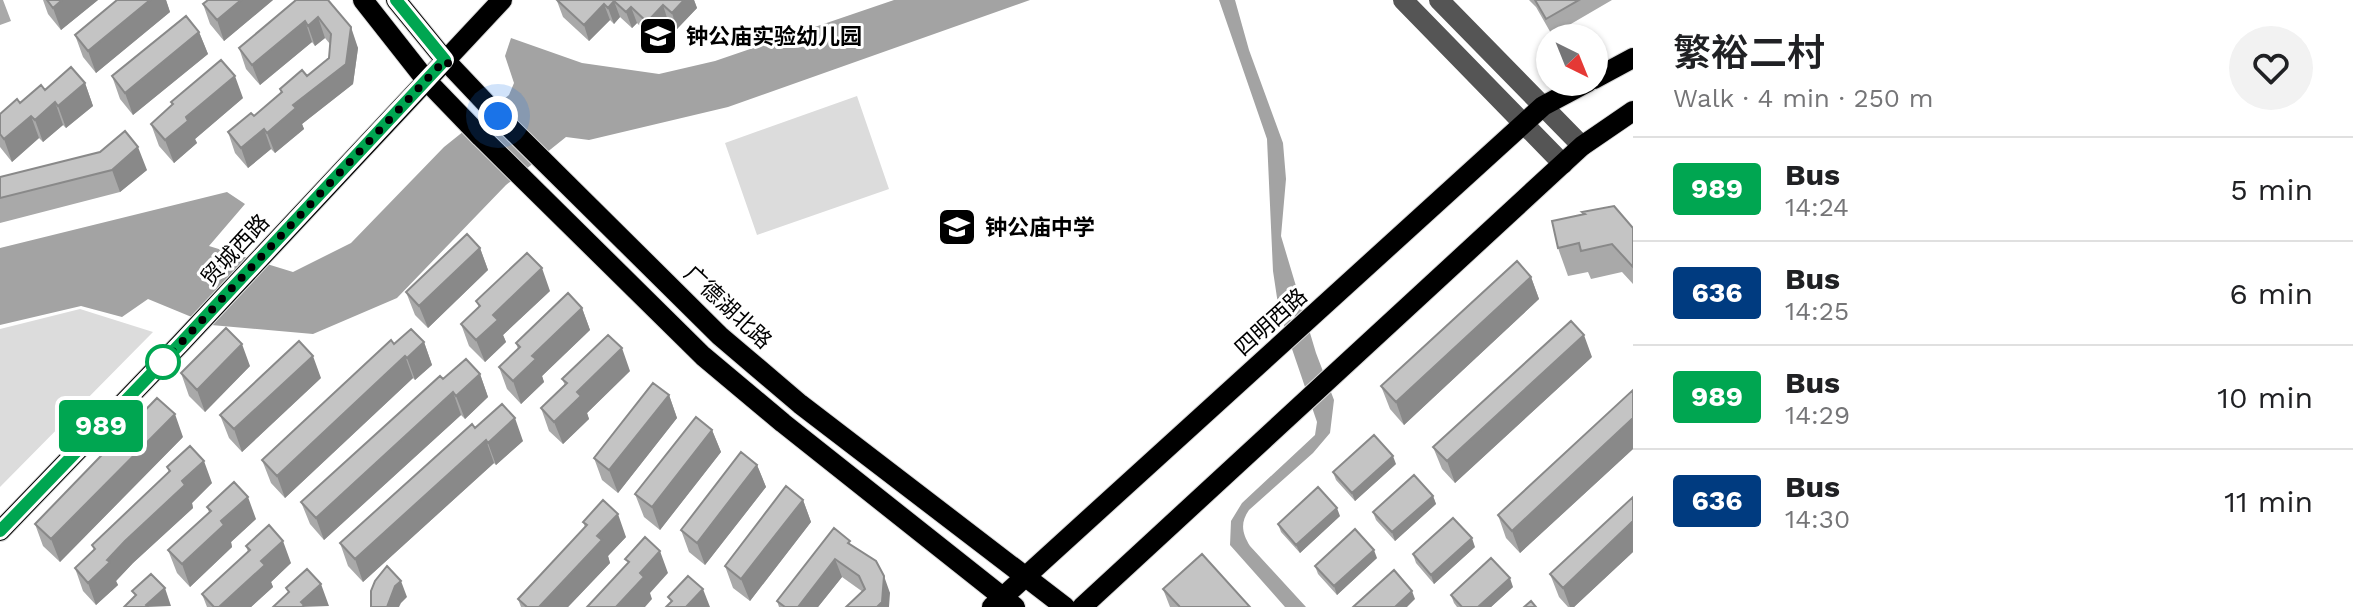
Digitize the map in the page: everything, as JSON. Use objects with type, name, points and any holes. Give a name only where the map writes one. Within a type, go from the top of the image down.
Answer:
[{"type":"main road","points":[[363,0],[426,80],[703,356],[1004,603]]},
{"type":"main road","name":"广德湖北路","points":[[396,0],[445,60],[498,116],[720,336],[800,404],[1065,607]]},
{"type":"main road","name":"贸城西路","points":[[0,531],[502,0]]},
{"type":"main road","points":[[1608,71],[1633,58]]},
{"type":"main road","name":"四明西路","points":[[1004,603],[1025,577],[1543,106],[1562,96]]},
{"type":"main road","points":[[1082,607],[1582,146],[1633,111]]},
{"type":"street","points":[[1403,0],[1563,164]]},
{"type":"street","points":[[1439,0],[1582,146]]},
{"type":"shaded area","points":[[894,0],[1030,0],[728,107],[589,140],[566,137],[506,185],[397,298],[313,334],[211,325],[148,299],[122,317],[81,306],[0,325],[0,248],[227,192],[245,204],[209,246],[293,272],[351,243],[444,147],[509,95],[514,83],[505,56],[511,38],[582,63],[659,74],[715,61]]},
{"type":"shaded area","points":[[1219,0],[1235,0],[1249,50],[1283,143],[1286,179],[1281,236],[1316,353],[1334,400],[1330,433],[1313,453],[1249,510],[1243,524],[1250,546],[1306,607],[1285,607],[1230,545],[1231,521],[1242,503],[1315,435],[1317,422],[1279,311],[1273,271],[1267,139]]},
{"type":"shaded area","points":[[857,96],[889,189],[757,235],[725,143]]},
{"type":"shaded area","points":[[80,309],[153,332],[0,487],[0,329]]},
{"type":"building","points":[[47,0],[62,0],[53,8]]},
{"type":"building","points":[[117,0],[150,0],[88,51],[75,35]]},
{"type":"building","points":[[208,0],[241,0],[217,20],[203,4]]},
{"type":"building","points":[[296,0],[328,0],[351,27],[346,64],[293,105],[296,108],[267,133],[264,129],[241,148],[228,132],[251,113],[254,116],[302,70],[307,76],[329,58],[331,34],[318,17],[308,26],[305,21],[252,65],[239,48]]},
{"type":"building","points":[[557,0],[684,0],[672,13],[663,5],[647,22],[631,7],[626,12],[614,1],[608,8],[604,4],[584,25]]},
{"type":"building","points":[[1535,0],[1579,0],[1546,19]]},
{"type":"building","points":[[186,16],[199,32],[125,93],[112,76]]},
{"type":"building","points":[[221,60],[235,76],[186,117],[188,121],[165,140],[151,124],[173,104],[171,102]]},
{"type":"building","points":[[71,67],[85,83],[58,106],[55,102],[35,120],[31,116],[4,139],[0,134],[0,114],[17,99],[20,103],[41,85],[45,90]]},
{"type":"building","points":[[125,131],[138,147],[112,170],[0,198],[0,177],[100,152]]},
{"type":"building","points":[[1614,206],[1633,228],[1633,267],[1612,244],[1581,251],[1579,243],[1558,248],[1552,221]]},
{"type":"building","points":[[467,234],[480,248],[419,306],[406,292]]},
{"type":"building","points":[[527,253],[542,268],[493,315],[498,320],[476,340],[461,324],[480,306],[476,301]]},
{"type":"building","points":[[1517,261],[1531,277],[1396,402],[1381,386]]},
{"type":"building","points":[[568,293],[582,308],[532,356],[536,359],[513,381],[499,367],[520,347],[516,343]]},
{"type":"building","points":[[1571,321],[1584,335],[1447,461],[1433,447]]},
{"type":"building","points":[[226,328],[242,344],[197,390],[181,373]]},
{"type":"building","points":[[411,329],[424,342],[407,358],[405,356],[277,476],[262,460],[391,340],[394,344]]},
{"type":"building","points":[[608,335],[622,348],[577,392],[581,396],[554,422],[541,408],[567,383],[562,379]]},
{"type":"building","points":[[299,341],[313,356],[234,429],[220,415]]},
{"type":"building","points":[[466,359],[480,374],[456,396],[453,392],[316,518],[301,502],[440,376],[443,379]]},
{"type":"building","points":[[653,383],[669,395],[609,470],[594,458]]},
{"type":"building","points":[[1633,390],[1633,418],[1512,531],[1498,515]]},
{"type":"building","points":[[157,398],[175,414],[51,539],[35,524]]},
{"type":"building","points":[[502,404],[515,418],[488,443],[486,440],[355,559],[340,543],[472,424],[475,428]]},
{"type":"building","points":[[696,417],[712,430],[652,507],[635,494]]},
{"type":"building","points":[[1374,435],[1393,456],[1352,493],[1333,472]]},
{"type":"building","points":[[190,446],[204,461],[182,481],[185,485],[125,541],[107,560],[110,562],[88,583],[75,568],[95,549],[92,545],[170,471],[167,467]]},
{"type":"building","points":[[741,452],[757,465],[697,543],[681,530]]},
{"type":"building","points":[[1414,475],[1433,496],[1392,532],[1373,512]]},
{"type":"building","points":[[234,482],[248,497],[221,521],[224,525],[182,564],[168,550],[211,511],[207,507]]},
{"type":"building","points":[[786,486],[803,500],[741,579],[725,566]]},
{"type":"building","points":[[1318,487],[1337,508],[1296,545],[1278,524]]},
{"type":"building","points":[[1633,497],[1633,521],[1563,588],[1550,574]]},
{"type":"building","points":[[603,500],[618,514],[597,536],[602,540],[539,607],[527,607],[518,599],[587,525],[583,522]]},
{"type":"building","points":[[1453,518],[1472,538],[1431,575],[1413,554]]},
{"type":"building","points":[[269,525],[283,541],[261,561],[265,565],[219,607],[214,607],[202,594],[250,550],[246,546]]},
{"type":"building","points":[[834,528],[850,541],[848,543],[876,561],[884,576],[882,602],[877,607],[846,607],[865,589],[859,576],[835,559],[798,607],[785,607],[777,601]]},
{"type":"building","points":[[1355,529],[1374,550],[1334,586],[1315,566]]},
{"type":"building","points":[[645,537],[660,551],[640,573],[644,577],[616,607],[587,607],[629,562],[625,559]]},
{"type":"building","points":[[1202,554],[1250,607],[1180,607],[1163,589]]},
{"type":"building","points":[[1491,558],[1510,578],[1478,607],[1462,607],[1451,595]]},
{"type":"building","points":[[387,566],[401,581],[395,586],[387,607],[371,607],[371,591]]},
{"type":"building","points":[[307,569],[321,584],[301,602],[304,605],[273,607],[289,592],[286,588]]},
{"type":"building","points":[[1394,570],[1412,591],[1395,607],[1353,607]]},
{"type":"building","points":[[151,574],[165,588],[146,605],[148,607],[124,607],[136,595],[132,591]]},
{"type":"building","points":[[688,576],[703,589],[686,607],[666,607],[672,601],[668,597]]},
{"type":"bus line","name":"989","points":[[0,531],[180,344],[445,60],[396,0]]},
{"type":"place","name":"钟公庙实验幼儿园","points":[[658,36]]},
{"type":"place","name":"钟公庙中学","points":[[957,227]]},
{"type":"route","points":[[163,362],[445,60],[498,116]]}]
